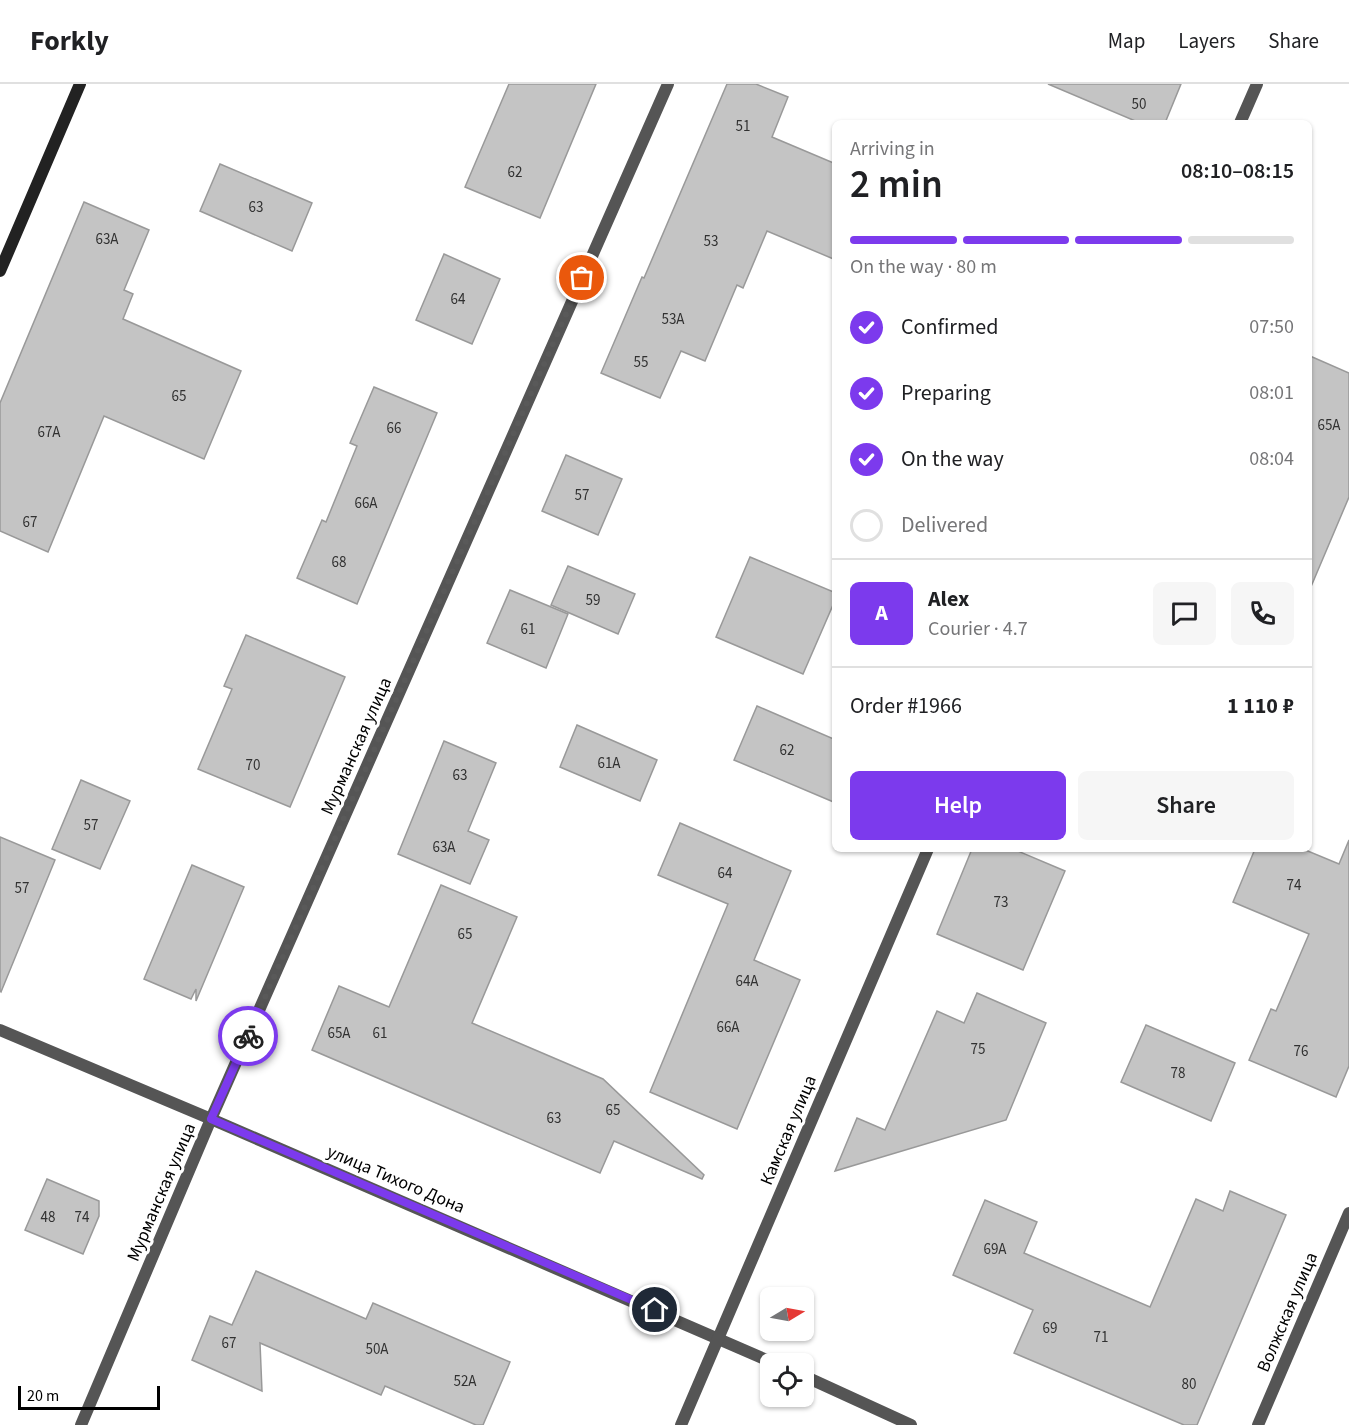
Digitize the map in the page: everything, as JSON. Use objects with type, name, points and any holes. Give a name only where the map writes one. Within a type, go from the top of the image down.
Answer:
[{"type":"street","points":[[0,271],[80,84]]},
{"type":"street","name":"Мурманская улица","points":[[81,1425],[211,1119],[668,84]]},
{"type":"street","points":[[1241,120],[1257,84]]},
{"type":"street","name":"Камская улица","points":[[681,1425],[927,852]]},
{"type":"street","name":"улица Тихого Дона","points":[[0,1030],[760,1357]]},
{"type":"street","name":"Волжская улица","points":[[1258,1425],[1349,1213]]},
{"type":"street","points":[[814,1381],[911,1425]]},
{"type":"building","points":[[509,84],[596,84],[540,218],[465,187]]},
{"type":"building","points":[[727,84],[756,84],[788,97],[772,137],[832,162],[832,258],[767,231],[743,288],[737,285],[705,361],[681,351],[660,398],[601,373],[642,277],[644,278]]},
{"type":"building","points":[[1048,84],[1181,84],[1166,120],[1133,120]]},
{"type":"building","points":[[220,164],[312,203],[292,251],[200,211]]},
{"type":"building","points":[[84,202],[149,230],[124,290],[133,294],[123,319],[241,371],[204,459],[104,416],[48,552],[0,531],[0,403]]},
{"type":"building","points":[[444,254],[500,279],[472,344],[416,320]]},
{"type":"building","points":[[1312,357],[1349,373],[1349,497],[1312,584]]},
{"type":"building","points":[[374,387],[437,413],[357,604],[297,578],[322,520],[326,522],[357,446],[350,443]]},
{"type":"building","points":[[566,455],[622,479],[598,535],[542,511]]},
{"type":"building","points":[[750,557],[832,591],[832,607],[803,674],[716,637]]},
{"type":"building","points":[[568,566],[635,594],[618,634],[551,605]]},
{"type":"building","points":[[510,590],[568,614],[546,668],[487,643]]},
{"type":"building","points":[[246,635],[345,677],[290,807],[198,769],[232,689],[224,686]]},
{"type":"building","points":[[757,706],[832,738],[832,801],[734,760]]},
{"type":"building","points":[[577,725],[657,760],[640,801],[560,767]]},
{"type":"building","points":[[444,741],[496,763],[468,831],[489,840],[470,884],[398,854]]},
{"type":"building","points":[[81,780],[130,801],[100,869],[52,849]]},
{"type":"building","points":[[680,823],[791,871],[754,960],[800,980],[737,1129],[650,1092],[728,904],[658,875]]},
{"type":"building","points":[[0,837],[55,860],[1,992],[0,991]]},
{"type":"building","points":[[1349,840],[1349,1066],[1336,1097],[1249,1060],[1271,1009],[1276,1011],[1309,934],[1233,902],[1254,852],[1310,852],[1339,864]]},
{"type":"building","points":[[971,852],[1020,852],[1065,871],[1023,970],[937,934]]},
{"type":"building","points":[[192,865],[244,887],[196,1001],[196,989],[191,999],[144,979]]},
{"type":"building","points":[[441,885],[517,917],[472,1023],[603,1079],[704,1175],[702,1179],[614,1141],[600,1173],[312,1050],[339,986],[389,1007]]},
{"type":"building","points":[[977,993],[1046,1023],[1006,1120],[835,1171],[857,1118],[885,1130],[937,1011],[964,1023]]},
{"type":"building","points":[[1146,1025],[1235,1063],[1211,1121],[1121,1082]]},
{"type":"building","points":[[47,1179],[99,1201],[99,1216],[83,1254],[25,1230]]},
{"type":"building","points":[[1230,1191],[1286,1215],[1197,1425],[1184,1425],[1014,1353],[1033,1310],[953,1275],[985,1200],[1037,1222],[1024,1253],[1150,1307],[1196,1199],[1223,1211]]},
{"type":"building","points":[[256,1271],[366,1319],[373,1303],[510,1362],[483,1425],[476,1425],[385,1386],[381,1395],[260,1343],[262,1391],[192,1360],[210,1316],[232,1325]]},
{"type":"way so far","points":[[248,1036],[582,278]]},
{"type":"route","points":[[248,1036],[211,1119],[655,1310]]}]
